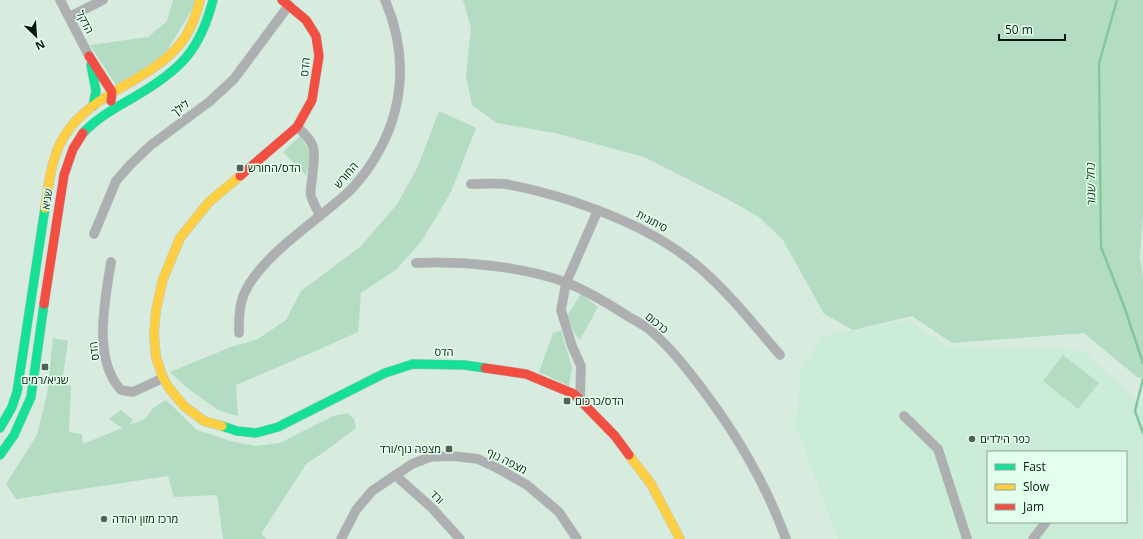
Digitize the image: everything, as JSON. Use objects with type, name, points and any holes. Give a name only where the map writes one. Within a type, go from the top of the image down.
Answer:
[{"type":"street","name":"הדקל","points":[[60,0],[89,56]]},
{"type":"street","points":[[69,17],[103,0]]},
{"type":"street","name":"שגיא","points":[[0,428],[12,407],[17,392],[50,174],[57,150],[69,130],[93,106],[112,92],[154,67],[175,50],[187,35],[200,0]]},
{"type":"street","name":"שגיא","points":[[0,455],[7,447],[20,425],[31,397],[61,188],[69,157],[80,138],[94,123],[109,112],[163,79],[185,61],[198,44],[210,15],[213,0]]},
{"type":"street","name":"החורש","points":[[239,333],[239,313],[244,294],[253,279],[279,250],[346,195],[359,181],[376,157],[392,122],[398,103],[400,77],[399,50],[394,23],[385,0]]},
{"type":"street","name":"הדס","points":[[286,2],[306,20],[316,36],[319,56],[312,100],[297,127],[209,202],[180,238],[163,279],[156,310],[156,357],[163,378],[184,406],[204,421],[237,431],[256,433],[278,427],[385,373],[413,364],[464,365],[526,374],[574,394],[616,436],[651,484],[680,539]]},
{"type":"street","name":"לילך","points":[[94,234],[116,181],[151,145],[209,102],[234,79],[286,2]]},
{"type":"street","points":[[89,56],[112,92],[109,112]]},
{"type":"street","points":[[89,56],[96,91],[93,106]]},
{"type":"street","points":[[297,127],[308,136],[313,144],[314,152],[311,194],[314,205],[320,216]]},
{"type":"street","name":"סיתונית","points":[[472,184],[504,184],[547,193],[598,210],[631,224],[664,241],[701,268],[730,298],[780,355]]},
{"type":"street","points":[[580,400],[581,366],[572,346],[561,310],[566,283],[598,210]]},
{"type":"street","name":"הדס","points":[[111,262],[103,321],[105,358],[113,378],[122,390],[133,392],[163,378]]},
{"type":"street","name":"כרכום","points":[[416,262],[439,262],[497,267],[532,272],[566,283],[609,304],[650,330],[682,363],[722,414],[754,466],[778,516],[786,539]]},
{"type":"street","points":[[904,416],[938,449],[967,539]]},
{"type":"street","name":"מצפה נוף","points":[[342,539],[356,510],[372,491],[412,464],[430,457],[453,456],[478,459],[499,469],[526,485],[559,512],[577,539]]},
{"type":"street","name":"ורד","points":[[395,475],[432,508],[460,539]]},
{"type":"street","points":[[1033,539],[1045,523]]},
{"type":"shaded area","points":[[173,0],[197,0],[162,59],[116,85],[90,45],[148,37],[167,21]]},
{"type":"shaded area","points":[[463,0],[1143,0],[1143,217],[1140,257],[1143,277],[1143,378],[1137,377],[1084,333],[952,343],[912,316],[853,330],[824,314],[783,240],[759,217],[644,157],[555,133],[497,123],[472,105],[466,76],[471,28]]},
{"type":"shaded area","points":[[439,111],[476,128],[451,192],[423,239],[397,269],[361,293],[358,332],[236,385],[238,416],[218,410],[186,387],[170,372],[231,347],[258,339],[286,320],[301,291],[361,246],[398,203],[418,166]]},
{"type":"shaded area","points":[[300,136],[307,147],[309,155],[309,164],[306,176],[283,152]]},
{"type":"shaded area","points":[[581,294],[598,307],[580,340],[575,334],[567,316]]},
{"type":"shaded area","name":"כפר הילדים","points":[[907,320],[948,347],[1082,350],[1143,407],[1142,539],[838,539],[796,426],[801,370],[823,336]]},
{"type":"shaded area","points":[[561,331],[572,368],[569,386],[539,372],[553,333]]},
{"type":"shaded area","points":[[53,338],[68,341],[62,383],[71,386],[69,432],[82,434],[83,444],[122,428],[109,419],[121,410],[133,420],[129,425],[145,419],[153,408],[166,400],[197,430],[234,442],[256,446],[280,443],[333,416],[348,413],[354,419],[356,428],[306,464],[261,534],[267,539],[223,539],[217,495],[174,497],[168,476],[16,499],[6,484],[37,435],[47,394]]},
{"type":"shaded area","points":[[1063,355],[1099,383],[1078,409],[1043,381]]},
{"type":"waterway","name":"נחל שגור","points":[[1117,0],[1099,63],[1101,247],[1124,306],[1143,363]]},
{"type":"waterway","name":"נחל שגור","points":[[1143,379],[1135,411],[1143,433]]},
{"type":"traffic: fast","points":[[83,133],[101,117],[151,87],[176,68],[195,46],[208,18],[213,0]]},
{"type":"traffic: fast","points":[[91,65],[96,91],[93,106]]},
{"type":"traffic: fast","points":[[0,428],[12,407],[17,392],[45,208]]},
{"type":"traffic: fast","points":[[0,455],[14,435],[31,397],[44,304]]},
{"type":"traffic: fast","points":[[222,426],[237,431],[256,433],[278,427],[385,373],[413,364],[464,365],[485,368]]},
{"type":"traffic: slow","points":[[45,208],[49,180],[60,143],[76,120],[105,97],[153,68],[167,57],[180,44],[190,29],[200,0]]},
{"type":"traffic: slow","points":[[222,426],[204,421],[184,406],[169,388],[163,378],[156,357],[154,334],[156,310],[163,279],[180,238],[209,202],[240,176]]},
{"type":"traffic: slow","points":[[629,455],[651,484],[680,539]]},
{"type":"traffic: jam","points":[[240,176],[297,127],[312,100],[319,56],[316,36],[306,20],[282,0]]},
{"type":"traffic: jam","points":[[89,56],[112,92],[111,101]]},
{"type":"traffic: jam","points":[[44,304],[64,175],[73,149],[83,133]]},
{"type":"traffic: jam","points":[[485,368],[526,374],[574,394],[615,436],[629,455]]},
{"type":"place","name":"הדס/החורש","points":[[240,168]]},
{"type":"place","name":"שגיא/רמים","points":[[45,367]]},
{"type":"place","name":"הדס/כרכום","points":[[567,401]]},
{"type":"place","name":"כפר הילדים","points":[[972,439]]},
{"type":"place","name":"מצפה נוף/ורד","points":[[449,449]]},
{"type":"place","name":"מרכז מזון יהודה","points":[[104,519]]}]
